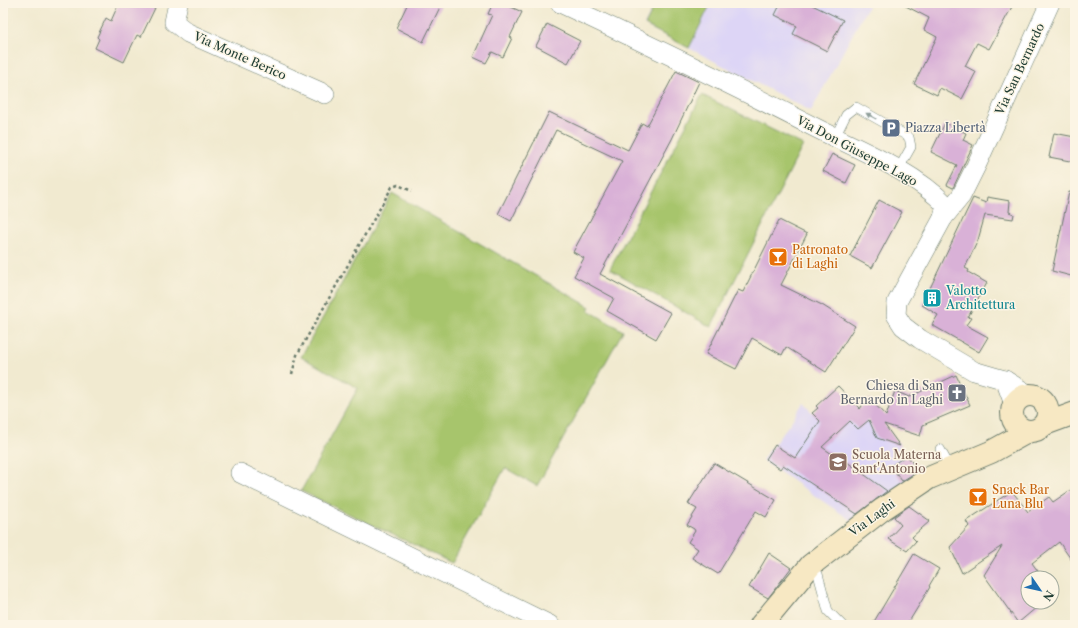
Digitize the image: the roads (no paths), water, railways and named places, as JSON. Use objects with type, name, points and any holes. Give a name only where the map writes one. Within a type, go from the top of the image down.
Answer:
[{"type":"street","name":"Via Monte Berico","points":[[178,3],[174,22],[188,32],[325,94]]},
{"type":"street","name":"Via Don Giuseppe Lago","points":[[560,3],[593,10],[898,170],[936,195],[946,205],[943,218]]},
{"type":"street","name":"Via San Bernardo","points":[[943,218],[960,196],[973,172],[1050,3]]},
{"type":"street","points":[[943,218],[897,302],[896,315],[903,326],[920,339],[974,371],[1005,380],[1029,413],[1072,414]]},
{"type":"street","name":"Via Laghi","points":[[761,625],[811,565],[929,478],[991,452],[1006,443],[1029,413]]},
{"type":"street","points":[[240,473],[550,625]]},
{"type":"lane","points":[[835,137],[846,115],[856,107],[909,137],[911,147],[898,170]]},
{"type":"lane","points":[[940,449],[951,469]]},
{"type":"lane","points":[[811,565],[818,574],[828,612],[842,625]]},
{"type":"place","name":"Piazza Libertà","points":[[891,128]]},
{"type":"place","name":"Patronato di Laghi","points":[[778,257]]},
{"type":"place","name":"Valotto Architettura","points":[[932,298]]},
{"type":"place","name":"Chiesa di San Bernardo in Laghi","points":[[957,393]]},
{"type":"place","name":"Scuola Materna Sant'Antonio","points":[[838,462]]},
{"type":"place","name":"Snack Bar Luna Blu","points":[[978,497]]}]
